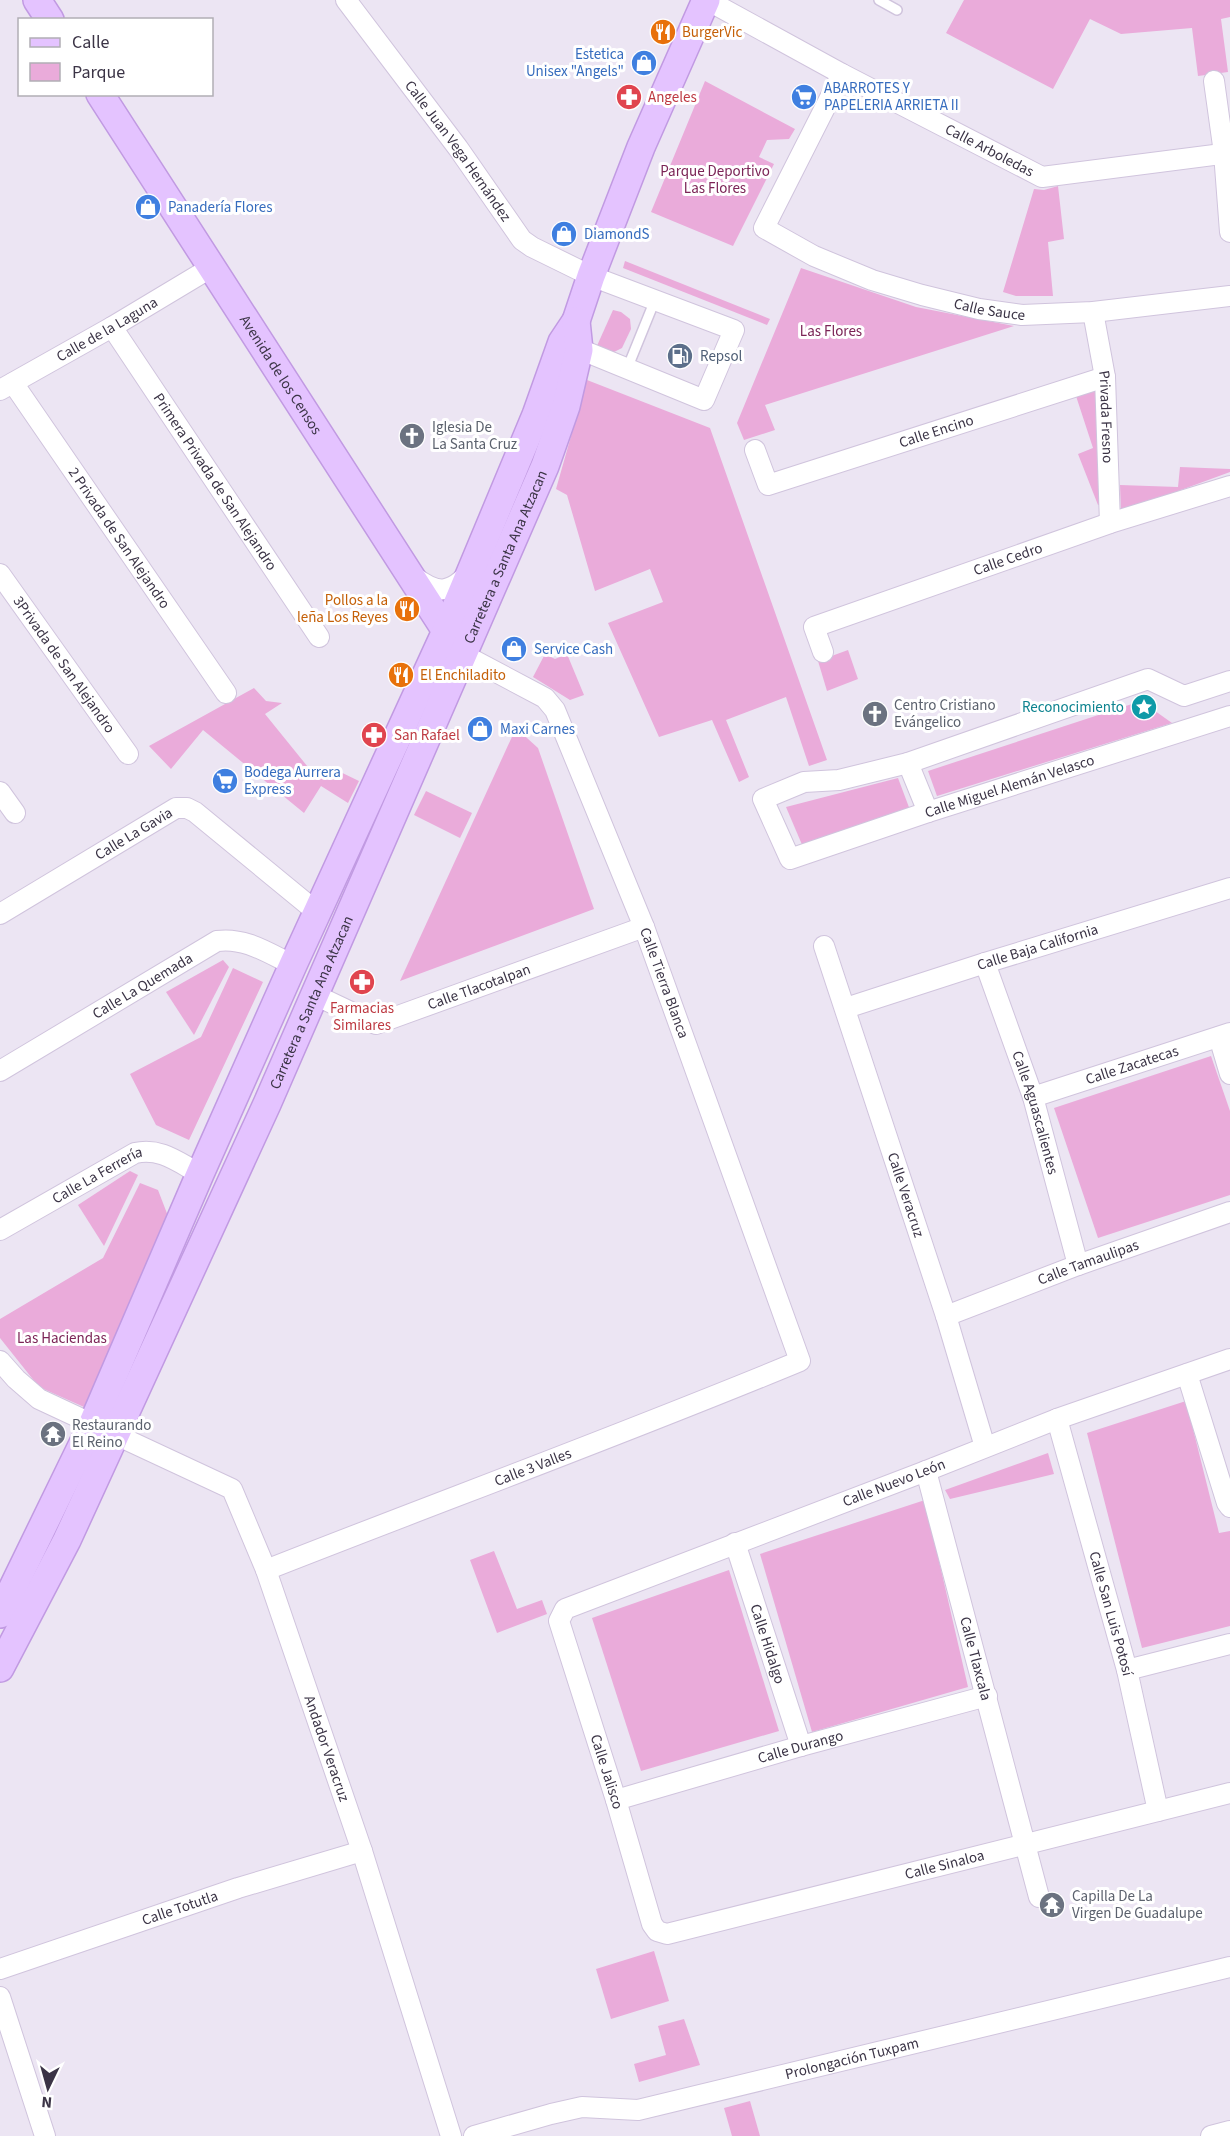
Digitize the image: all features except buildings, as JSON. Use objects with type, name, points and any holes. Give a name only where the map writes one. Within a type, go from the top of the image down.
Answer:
[{"type":"street","points":[[37,0],[49,18]]},
{"type":"street","name":"Calle Juan Vega Hernández","points":[[346,0],[458,148],[522,240],[532,248],[591,276],[734,330],[704,400],[627,369]]},
{"type":"street","name":"Carretera a Santa Ana Atzacan","points":[[0,1668],[67,1540],[104,1430],[200,1174],[446,631],[536,415],[572,338],[591,276],[641,147],[707,0]]},
{"type":"street","name":"Calle Arboledas","points":[[707,0],[842,74],[1042,177],[1227,153]]},
{"type":"street","name":"Calle Sauce","points":[[842,74],[764,228],[814,256],[872,280],[922,296],[979,309],[1022,315],[1093,312],[1230,296]]},
{"type":"street","points":[[1214,81],[1227,153],[1230,232]]},
{"type":"street","name":"Avenida de los Censos","points":[[101,96],[446,631],[464,655]]},
{"type":"street","name":"Calle de la Laguna","points":[[7,386],[212,267]]},
{"type":"street","name":"Privada Fresno","points":[[1093,312],[1104,377],[1110,523]]},
{"type":"street","name":"Primera Privada de San Alejandro","points":[[112,327],[319,637]]},
{"type":"street","points":[[572,338],[627,369]]},
{"type":"street","name":"Carretera a Santa Ana Atzacan","points":[[0,1614],[104,1430],[267,1104],[553,446],[566,406],[572,338]]},
{"type":"street","name":"Calle Encino","points":[[755,450],[768,485],[1104,377]]},
{"type":"street","name":"2 Privada de San Alejandro","points":[[7,386],[226,693]]},
{"type":"street","name":"Calle Cedro","points":[[823,651],[814,627],[1110,523],[1230,486]]},
{"type":"street","points":[[408,572],[432,589],[442,590],[460,583],[471,570]]},
{"type":"street","name":"3Privada de San Alejandro","points":[[0,574],[128,754]]},
{"type":"street","name":"Calle Tierra Blanca","points":[[464,655],[544,698],[555,710],[644,927],[801,1361]]},
{"type":"street","points":[[928,812],[908,763],[1148,679],[1184,696],[1203,725]]},
{"type":"street","points":[[1184,696],[1230,681]]},
{"type":"street","name":"Calle Miguel Alemán Velasco","points":[[908,763],[839,780],[804,782],[763,799],[790,859],[928,812],[1230,716]]},
{"type":"street","points":[[0,792],[15,813]]},
{"type":"street","name":"Calle La Gavia","points":[[0,914],[176,808],[188,808],[195,812],[318,913]]},
{"type":"street","name":"Calle Baja California","points":[[846,1008],[1230,888]]},
{"type":"street","name":"Calle Tlacotalpan","points":[[315,995],[376,1024],[644,927]]},
{"type":"street","name":"Calle La Quemada","points":[[0,1071],[217,941],[230,939],[242,941],[293,965]]},
{"type":"street","name":"Calle Veracruz","points":[[824,946],[946,1316],[985,1447]]},
{"type":"street","name":"Calle Aguascalientes","points":[[985,963],[1033,1097],[1078,1265]]},
{"type":"street","points":[[1224,1035],[1230,1074]]},
{"type":"street","name":"Calle Zacatecas","points":[[1033,1097],[1224,1035]]},
{"type":"street","name":"Calle La Ferrería","points":[[0,1230],[135,1153],[148,1150],[159,1152],[200,1174]]},
{"type":"street","name":"Calle Tamaulipas","points":[[946,1316],[1078,1265],[1230,1212]]},
{"type":"street","name":"Calle Nuevo León","points":[[561,1613],[565,1609],[1057,1419],[1230,1359]]},
{"type":"street","name":"Andador Veracruz","points":[[0,1361],[21,1384],[39,1399],[232,1490],[266,1570],[362,1851],[451,2136]]},
{"type":"street","name":"Calle 3 Valles","points":[[266,1570],[685,1409],[801,1361]]},
{"type":"street","points":[[1186,1374],[1230,1507]]},
{"type":"street","name":"Calle San Luis Potosí","points":[[1057,1419],[1127,1670],[1158,1811]]},
{"type":"street","name":"Calle Tlaxcala","points":[[926,1471],[1039,1897]]},
{"type":"street","name":"Calle Hidalgo","points":[[735,1543],[801,1746]]},
{"type":"street","name":"Calle Jalisco","points":[[561,1613],[559,1621],[616,1800],[652,1924],[657,1931]]},
{"type":"street","points":[[1127,1670],[1230,1644]]},
{"type":"street","name":"Calle Durango","points":[[616,1800],[801,1746],[987,1696]]},
{"type":"street","name":"Calle Sinaloa","points":[[657,1931],[667,1934],[1230,1793]]},
{"type":"street","name":"Calle Totutla","points":[[0,1969],[238,1888],[362,1851]]},
{"type":"street","name":"Prolongación Tuxpam","points":[[474,2136],[582,2107],[638,2110],[1230,1967]]},
{"type":"street","points":[[0,1997],[45,2136]]},
{"type":"street","points":[[1211,2136],[1230,2132]]},
{"type":"lane","points":[[879,0],[897,10]]},
{"type":"lane","points":[[627,369],[655,300]]},
{"type":"green space","points":[[964,0],[1230,0],[1230,17],[1221,19],[1228,72],[1198,76],[1192,28],[1121,34],[1090,19],[1053,89],[946,33]]},
{"type":"green space","name":"Parque Deportivo Las Flores","points":[[705,81],[795,129],[789,139],[767,140],[759,157],[774,164],[733,246],[651,212]]},
{"type":"green space","points":[[1058,186],[1064,239],[1048,242],[1053,296],[1016,296],[1003,292],[1034,189],[1044,190]]},
{"type":"green space","points":[[625,261],[770,319],[767,325],[623,268]]},
{"type":"green space","name":"Las Flores","points":[[801,268],[916,307],[1014,326],[765,405],[775,430],[744,440],[737,423]]},
{"type":"green space","points":[[613,310],[621,312],[630,319],[631,329],[622,348],[612,353],[596,348]]},
{"type":"green space","points":[[587,380],[710,428],[827,760],[809,766],[786,697],[726,720],[749,777],[739,782],[712,720],[659,737],[608,623],[663,602],[650,569],[595,591],[567,495],[556,489]]},
{"type":"green space","points":[[1101,387],[1101,504],[1098,505],[1078,454],[1093,448],[1076,396]]},
{"type":"green space","points":[[1180,467],[1230,469],[1230,472],[1121,512],[1120,485],[1178,487]]},
{"type":"green space","points":[[848,650],[858,679],[827,691],[818,661]]},
{"type":"green space","points":[[545,654],[555,659],[567,654],[584,695],[570,700],[533,677]]},
{"type":"green space","points":[[254,688],[266,701],[282,703],[265,714],[316,777],[330,767],[359,781],[348,803],[321,786],[304,813],[203,730],[171,769],[149,746]]},
{"type":"green space","points":[[1141,701],[1172,723],[937,796],[928,771]]},
{"type":"green space","points":[[516,728],[538,748],[594,909],[400,981]]},
{"type":"green space","points":[[898,778],[910,810],[803,847],[786,807]]},
{"type":"green space","points":[[426,791],[472,813],[460,838],[414,815]]},
{"type":"green space","points":[[223,960],[229,967],[194,1035],[166,992]]},
{"type":"green space","points":[[233,968],[263,982],[189,1140],[156,1125],[130,1074],[201,1037]]},
{"type":"green space","points":[[1211,1056],[1230,1111],[1230,1195],[1098,1238],[1054,1108]]},
{"type":"green space","points":[[130,1171],[138,1175],[104,1246],[78,1205]]},
{"type":"green space","name":"Las Haciendas","points":[[140,1183],[158,1190],[168,1216],[84,1407],[39,1387],[0,1338],[0,1319],[103,1258]]},
{"type":"green space","points":[[1186,1401],[1219,1533],[1230,1531],[1230,1626],[1142,1648],[1087,1433]]},
{"type":"green space","points":[[1048,1453],[1054,1474],[950,1499],[945,1490]]},
{"type":"green space","points":[[925,1500],[968,1687],[812,1732],[760,1554]]},
{"type":"green space","points":[[494,1551],[517,1609],[542,1600],[547,1614],[497,1633],[470,1560]]},
{"type":"green space","points":[[729,1570],[779,1731],[641,1771],[592,1618]]},
{"type":"green space","points":[[654,1951],[669,2001],[611,2019],[596,1969]]},
{"type":"green space","points":[[684,2019],[700,2065],[639,2082],[634,2064],[666,2055],[658,2026]]},
{"type":"green space","points":[[750,2101],[760,2136],[732,2136],[724,2108]]},
{"type":"place","name":"BurgerVic","points":[[663,32]]},
{"type":"place","name":"Estetica Unisex \"Angels\"","points":[[644,63]]},
{"type":"place","name":"Angeles","points":[[629,97]]},
{"type":"place","name":"ABARROTES Y PAPELERIA ARRIETA II","points":[[804,97]]},
{"type":"place","name":"Panadería Flores","points":[[148,207]]},
{"type":"place","name":"DiamondS","points":[[564,234]]},
{"type":"place","name":"Repsol","points":[[680,356]]},
{"type":"place","name":"Iglesia De La Santa Cruz","points":[[412,436]]},
{"type":"place","name":"Pollos a la leña Los Reyes","points":[[407,609]]},
{"type":"place","name":"Service Cash","points":[[514,649]]},
{"type":"place","name":"El Enchiladito","points":[[401,675]]},
{"type":"place","name":"Reconocimiento","points":[[1144,707]]},
{"type":"place","name":"Centro Cristiano Evángelico","points":[[875,714]]},
{"type":"place","name":"Maxi Carnes","points":[[480,729]]},
{"type":"place","name":"San Rafael","points":[[374,735]]},
{"type":"place","name":"Bodega Aurrera Express","points":[[225,781]]},
{"type":"place","name":"Farmacias Similares","points":[[362,982]]},
{"type":"place","name":"Restaurando El Reino","points":[[53,1434]]},
{"type":"place","name":"Capilla De La Virgen De Guadalupe","points":[[1052,1905]]}]
